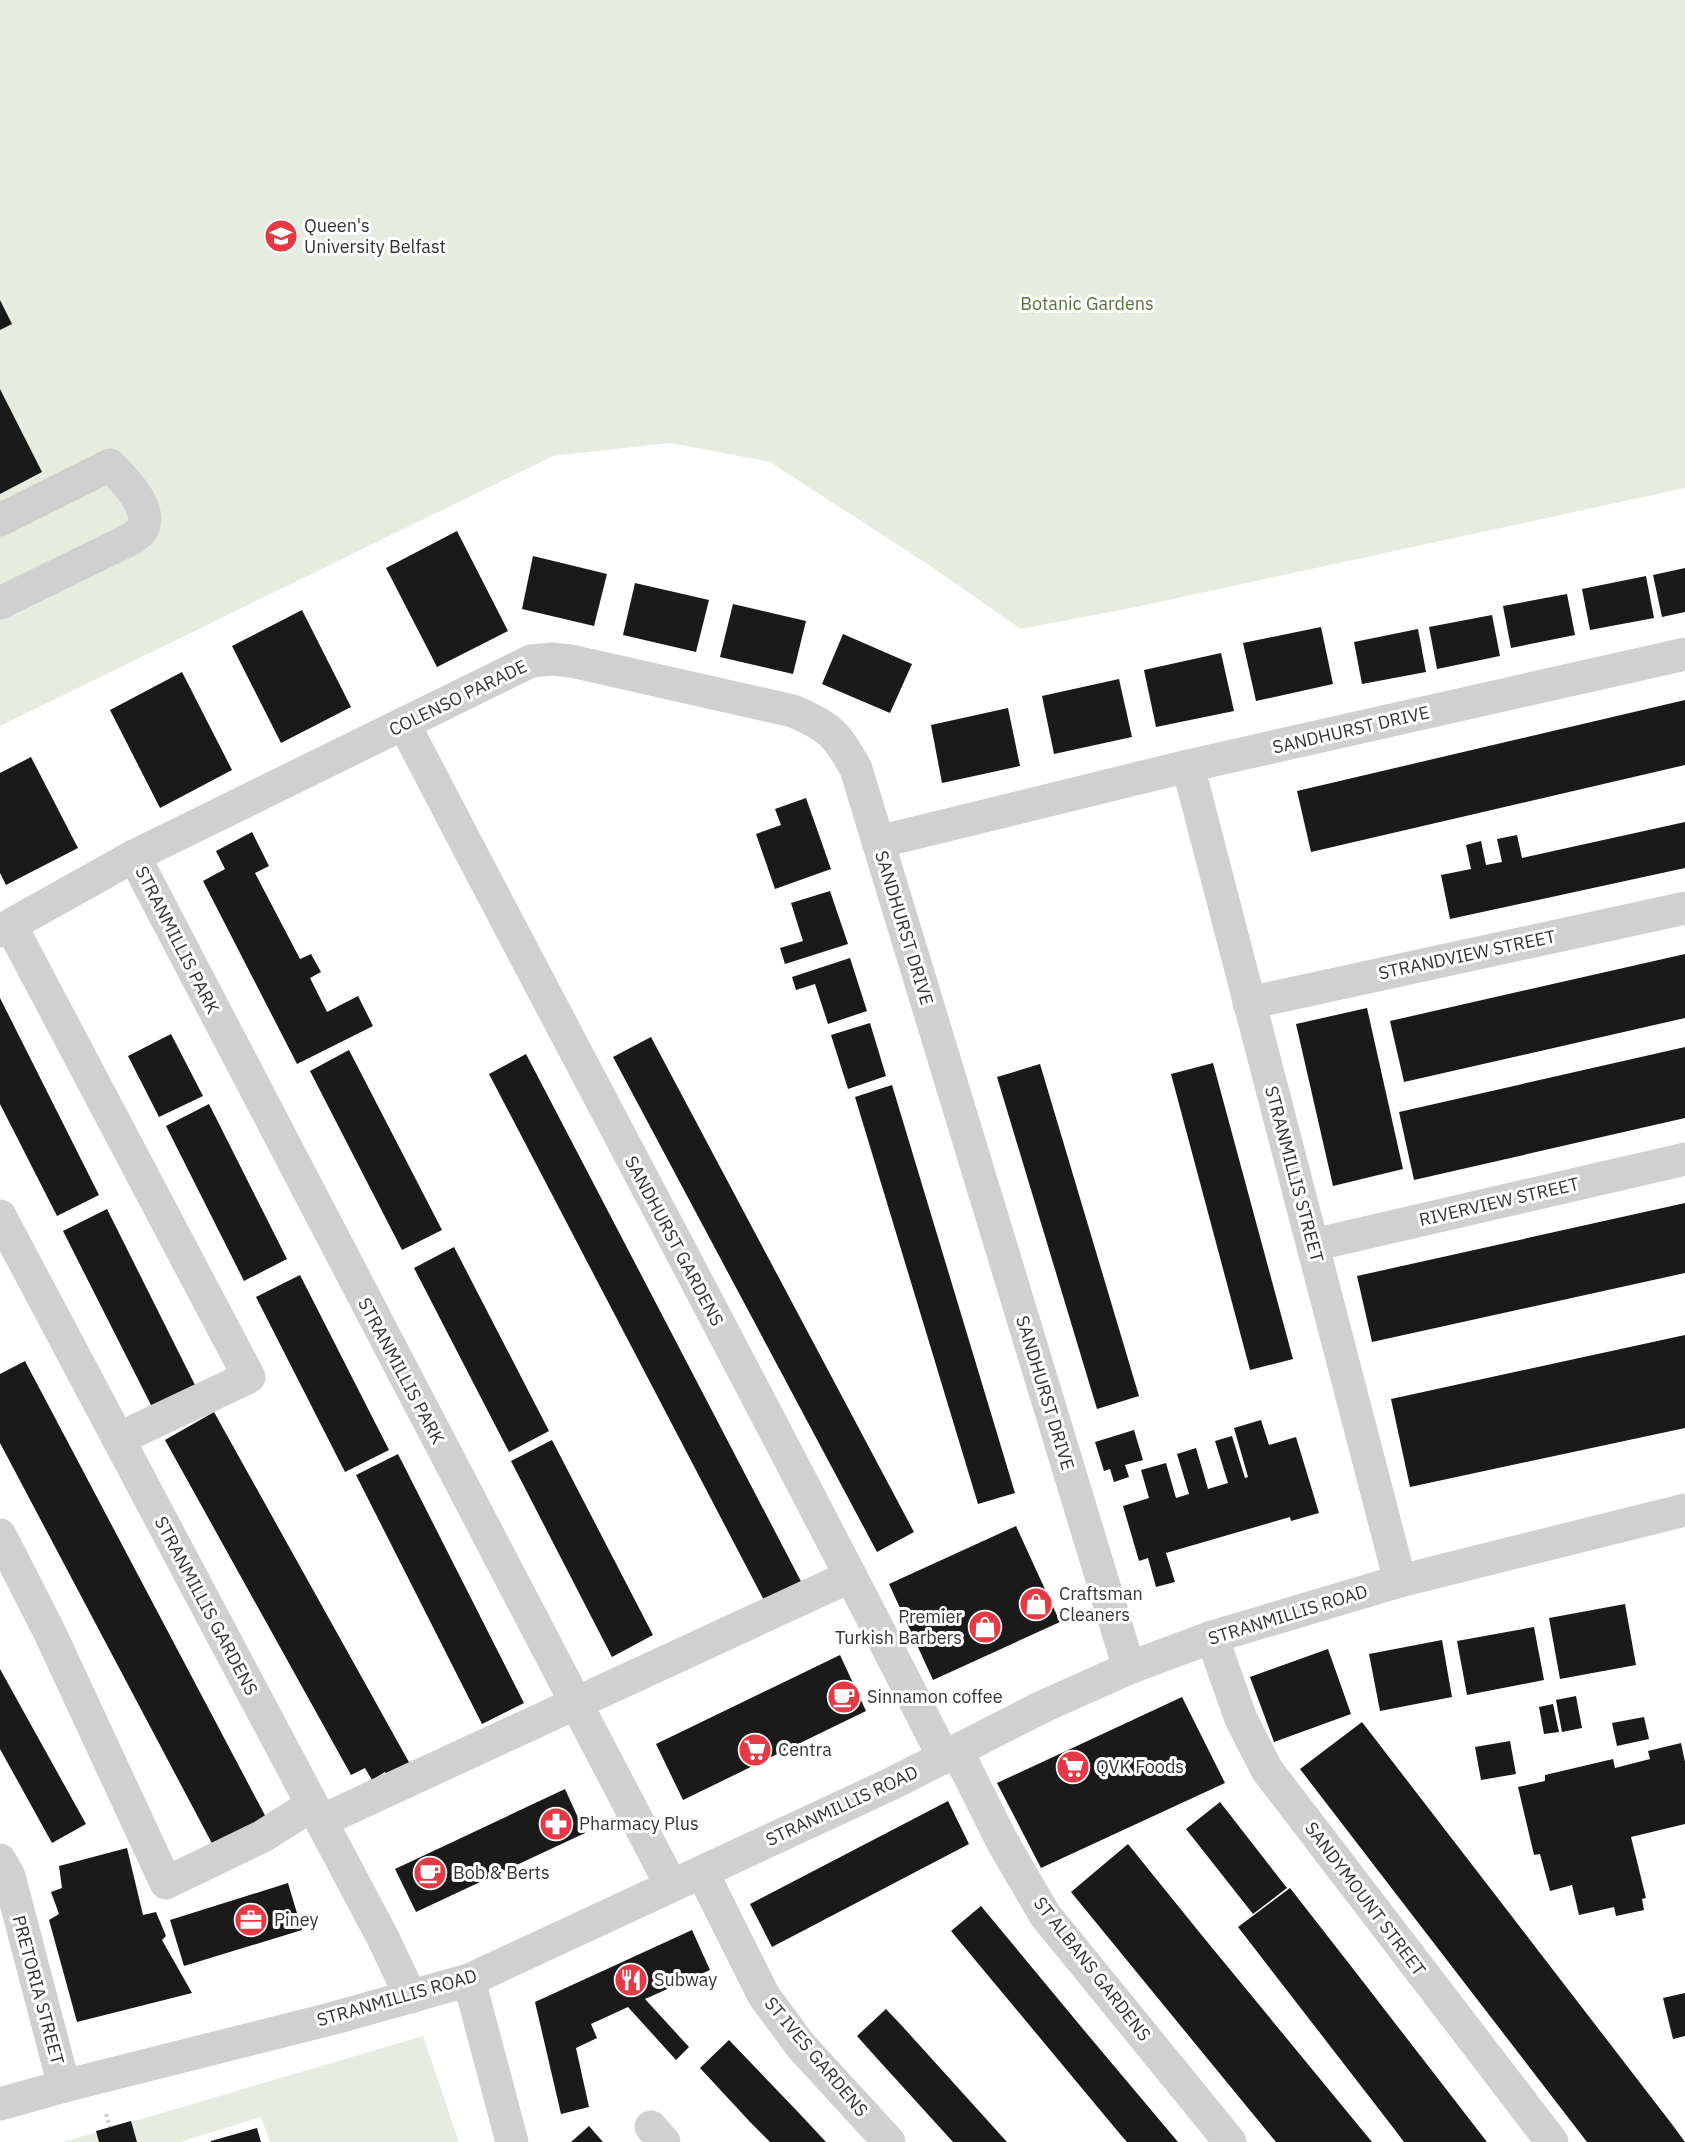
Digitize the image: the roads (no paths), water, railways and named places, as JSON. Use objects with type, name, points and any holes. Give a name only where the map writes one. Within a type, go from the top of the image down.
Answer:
[{"type":"street","points":[[0,520],[110,465],[133,489],[145,516],[142,530],[133,538],[0,603]]},
{"type":"street","name":"SANDHURST DRIVE","points":[[1129,1668],[878,842],[1188,766],[1685,654]]},
{"type":"street","name":"COLENSO PARADE","points":[[5,928],[134,856],[531,661],[552,659],[571,661],[793,711],[820,723],[841,742],[856,769],[878,842]]},
{"type":"street","name":"SANDHURST GARDENS","points":[[404,724],[851,1576],[950,1754]]},
{"type":"street","name":"STRANMILLIS STREET","points":[[1188,766],[1400,1581]]},
{"type":"street","name":"STRANMILLIS PARK","points":[[134,856],[671,1886]]},
{"type":"street","name":"STRANDVIEW STREET","points":[[1249,1003],[1685,908]]},
{"type":"street","points":[[5,928],[249,1377],[118,1439]]},
{"type":"street","name":"RIVERVIEW STREET","points":[[1313,1245],[1685,1159]]},
{"type":"street","name":"STRANMILLIS GARDENS","points":[[0,1216],[382,1936],[411,1997]]},
{"type":"street","name":"STRANMILLIS ROAD","points":[[0,2104],[469,1980],[893,1783],[1041,1707],[1129,1668],[1212,1637],[1400,1581],[1685,1510]]},
{"type":"street","points":[[0,1535],[49,1631],[166,1883],[263,1836],[575,1702],[851,1576]]},
{"type":"street","name":"SANDYMOUNT STREET","points":[[1212,1637],[1241,1719],[1267,1770],[1552,2142]]},
{"type":"street","name":"ST ALBANS GARDENS","points":[[950,1754],[1045,1915],[1230,2142]]},
{"type":"street","name":"PRETORIA STREET","points":[[3,1872],[64,2086]]},
{"type":"street","name":"ST IVES GARDENS","points":[[702,1872],[764,1996],[801,2046],[889,2142]]},
{"type":"street","points":[[469,1980],[512,2142]]},
{"type":"place","name":"Queen's University Belfast","points":[[281,236]]},
{"type":"place","name":"Craftsman Cleaners","points":[[1036,1604]]},
{"type":"place","name":"Premier Turkish Barbers","points":[[985,1627]]},
{"type":"place","name":"Sinnamon coffee","points":[[844,1697]]},
{"type":"place","name":"Centra","points":[[755,1750]]},
{"type":"place","name":"QVK Foods","points":[[1073,1767]]},
{"type":"place","name":"Pharmacy Plus","points":[[556,1824]]},
{"type":"place","name":"Bob & Berts","points":[[430,1873]]},
{"type":"place","name":"Piney","points":[[251,1920]]},
{"type":"place","name":"Subway","points":[[631,1980]]},
{"type":"park label","name":"Botanic Gardens","points":[[1087,304]]}]
